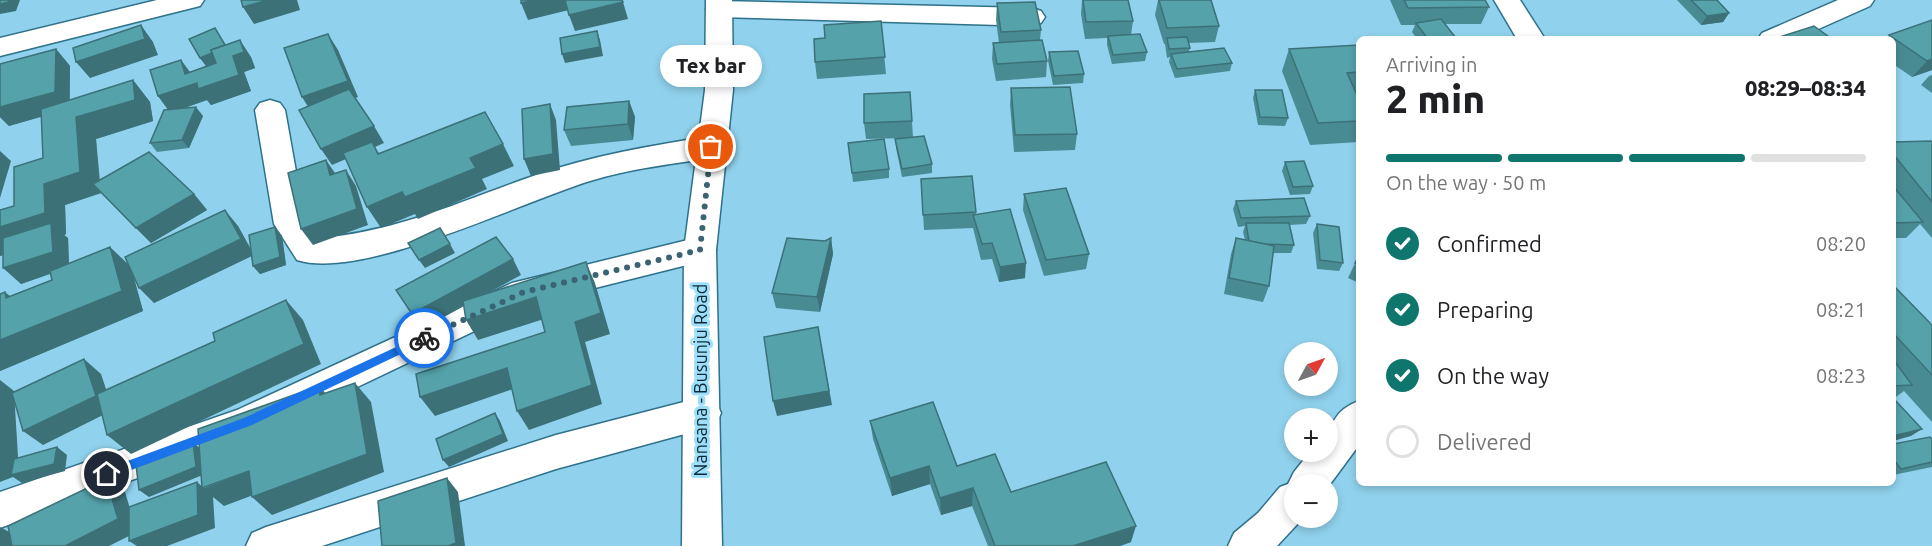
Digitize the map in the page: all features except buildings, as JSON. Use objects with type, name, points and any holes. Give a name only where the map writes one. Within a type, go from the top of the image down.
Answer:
[{"type":"street","points":[[0,47],[191,0]]},
{"type":"street","points":[[1507,0],[1529,36]]},
{"type":"street","points":[[1780,36],[1861,0]]},
{"type":"street","points":[[719,5],[1032,16]]},
{"type":"street","name":"Nansana - Busunju Road","points":[[702,546],[703,413],[700,250],[719,90],[719,5]]},
{"type":"street","points":[[270,110],[290,224],[308,251],[338,251],[380,243],[580,172],[635,158],[711,147]]},
{"type":"street","points":[[0,510],[248,422],[524,292],[700,250]]},
{"type":"street","points":[[266,546],[556,452],[703,413]]},
{"type":"street","points":[[1315,474],[1356,421]]},
{"type":"street","points":[[1248,546],[1272,526],[1284,511]]},
{"type":"way so far","points":[[424,338],[524,292],[700,250],[711,147]]},
{"type":"place","name":"Tex bar","points":[[711,147]]},
{"type":"route","points":[[107,474],[248,422],[424,338]]}]
